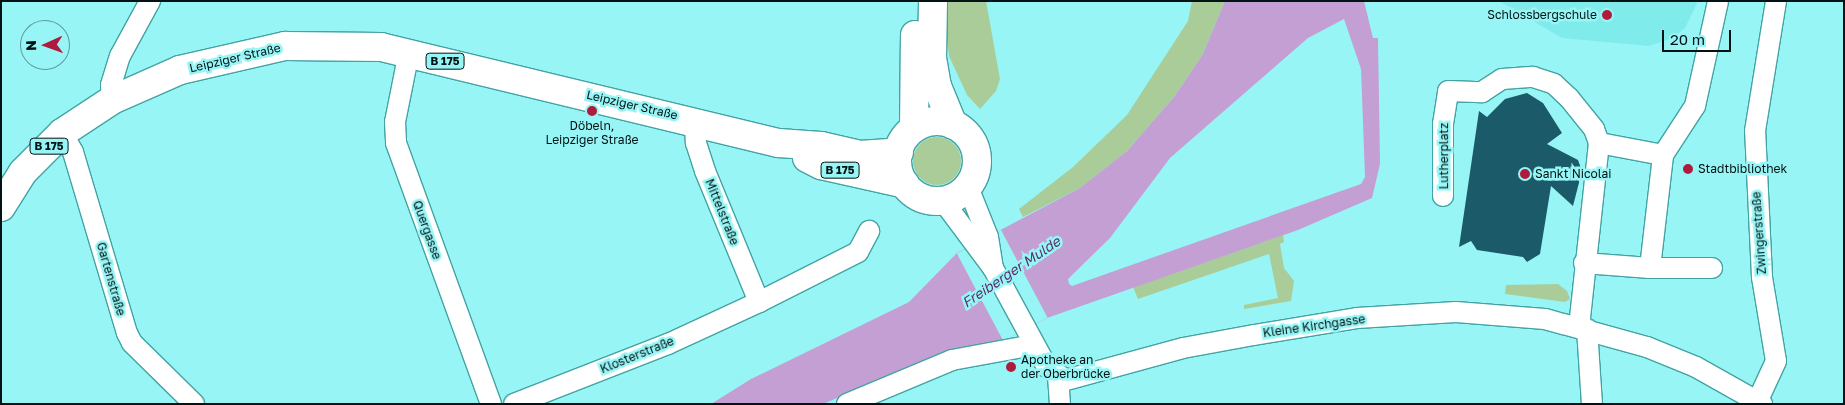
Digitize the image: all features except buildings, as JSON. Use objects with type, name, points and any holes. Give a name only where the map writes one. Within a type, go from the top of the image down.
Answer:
[{"type":"main road","points":[[914,128],[927,123],[953,125],[965,132],[977,154],[977,167],[968,187],[943,201],[919,197],[905,184],[898,166],[899,152],[914,128],[917,1]]},
{"type":"main road","points":[[933,1],[932,58],[937,86],[953,125]]},
{"type":"main road","name":"Leipziger Straße","points":[[1,207],[23,172],[62,134],[112,100],[180,70],[276,48],[336,44],[409,52],[696,120],[779,143],[821,146],[860,155],[899,152]]},
{"type":"main road","name":"Leipziger Straße","points":[[779,143],[821,165],[905,184]]},
{"type":"street","points":[[112,100],[111,85],[120,56],[150,1]]},
{"type":"street","points":[[1650,268],[1663,155],[1694,106],[1718,1]]},
{"type":"street","name":"Zwingerstraße","points":[[1696,367],[1760,402],[1770,382],[1776,361],[1761,268],[1755,131],[1776,1]]},
{"type":"street","name":"Quergasse","points":[[409,52],[395,122],[396,143],[491,404]]},
{"type":"street","name":"Lutherplatz","points":[[1443,196],[1442,124],[1448,91],[1482,92],[1502,79],[1533,77],[1554,84],[1594,129],[1599,143]]},
{"type":"street","name":"Mittelstraße","points":[[696,120],[696,143],[705,171],[759,302]]},
{"type":"street","name":"Gartenstraße","points":[[62,134],[73,152],[126,333],[132,343],[194,404]]},
{"type":"street","points":[[1592,404],[1583,328],[1584,263],[1599,143],[1663,155]]},
{"type":"street","points":[[968,187],[980,241],[1029,337],[1058,376],[1060,404]]},
{"type":"street","points":[[943,201],[980,241]]},
{"type":"street","name":"Klosterstraße","points":[[514,404],[668,344],[759,302],[858,252],[869,231]]},
{"type":"street","points":[[1584,263],[1650,268],[1712,268]]},
{"type":"street","name":"Kleine Kirchgasse","points":[[1058,376],[1075,380],[1183,348],[1365,318],[1490,313],[1583,328],[1648,347],[1696,367]]},
{"type":"street","points":[[847,404],[952,360],[1029,337]]},
{"type":"shaded area","name":"Schlossbergschule","points":[[1499,1],[1698,1],[1685,28],[1673,38],[1649,46],[1562,38]]},
{"type":"green space","points":[[943,1],[986,1],[1000,79],[996,91],[980,109],[967,95],[949,56]]},
{"type":"green space","points":[[1192,1],[1225,1],[1203,54],[1174,97],[1127,151],[1080,188],[1023,217],[1019,209],[1073,167],[1127,115],[1188,21]]},
{"type":"green space","points":[[932,137],[942,137],[954,144],[961,156],[961,166],[954,178],[942,185],[932,185],[924,181],[917,174],[913,166],[913,156],[917,148],[924,141]]},
{"type":"green space","points":[[1283,235],[1284,242],[1280,244],[1284,268],[1294,281],[1291,301],[1244,309],[1244,305],[1278,298],[1269,254],[1138,299],[1133,287]]},
{"type":"green space","points":[[1558,284],[1567,291],[1570,299],[1565,302],[1505,294],[1506,285]]},
{"type":"water","name":"Freiberger Mulde","points":[[1225,1],[1364,1],[1373,38],[1378,38],[1380,164],[1372,198],[1298,230],[1047,318],[1003,341],[949,350],[823,404],[711,404],[751,379],[909,302],[957,253],[1080,188],[1127,151],[1174,97],[1203,54]],"holes":[[[1344,19],[1361,69],[1365,177],[1361,184],[1072,286],[1069,284],[1068,279],[1110,238],[1170,158],[1308,38]]]},
{"type":"pier","points":[[1001,230],[1047,317],[1003,341],[957,253]]},
{"type":"place","name":"Schlossbergschule","points":[[1607,15]]},
{"type":"place","name":"Döbeln, Leipziger Straße","points":[[592,111]]},
{"type":"place","name":"Stadtbibliothek","points":[[1688,169]]},
{"type":"place","name":"Sankt Nicolai","points":[[1525,174]]},
{"type":"place","name":"Apotheke an der Oberbrücke","points":[[1011,367]]}]
